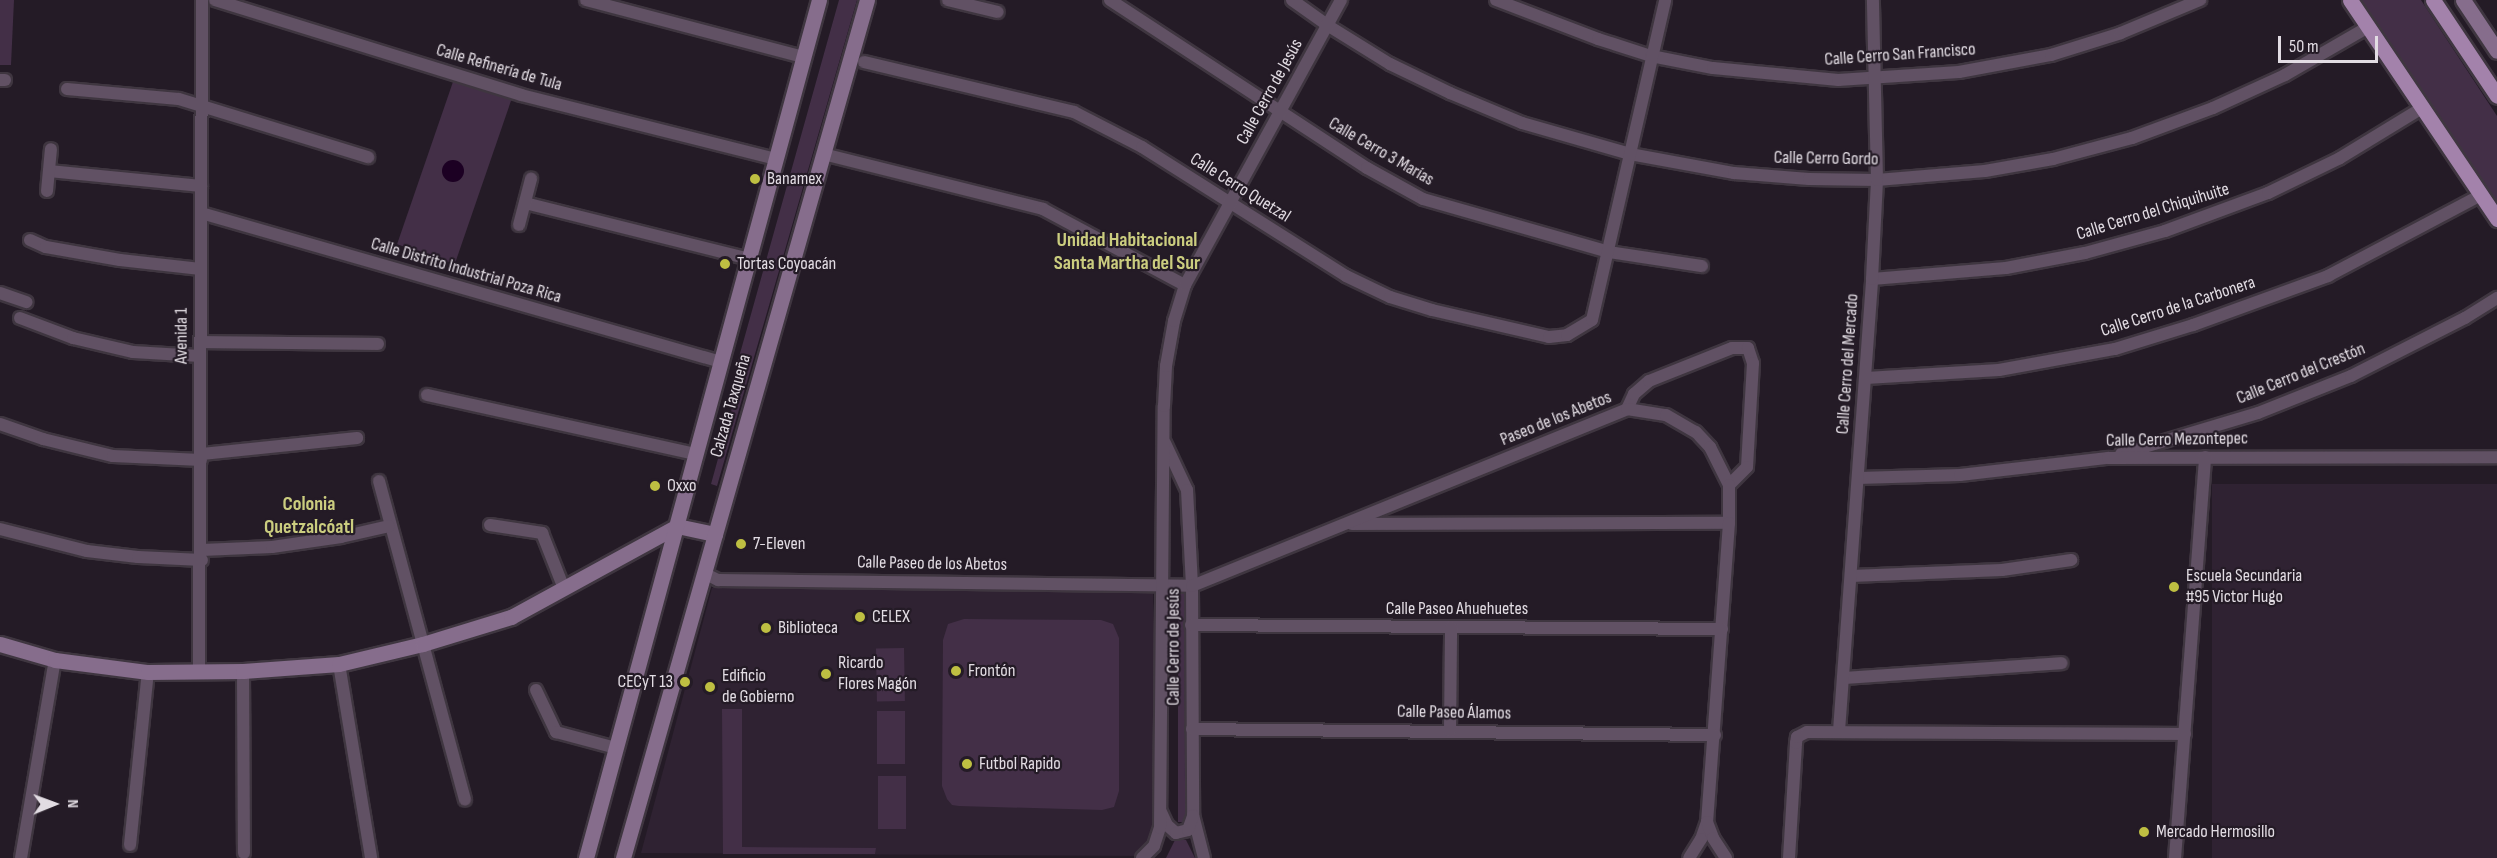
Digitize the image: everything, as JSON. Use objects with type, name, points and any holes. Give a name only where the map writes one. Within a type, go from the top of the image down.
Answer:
[{"type":"main road","name":"Calzada Taxqueña","points":[[586,858],[819,0]]},
{"type":"main road","name":"Calzada Taxqueña","points":[[623,858],[867,0]]},
{"type":"main road","points":[[2350,0],[2497,219]]},
{"type":"main road","points":[[2433,0],[2497,96]]},
{"type":"main road","points":[[2463,0],[2497,51]]},
{"type":"main road","points":[[0,644],[55,660],[148,672],[243,671],[339,664],[423,644],[511,616],[677,526],[715,534]]},
{"type":"street","name":"Avenida 1","points":[[200,672],[202,0]]},
{"type":"street","name":"Calle Refinería de Tula","points":[[215,0],[521,95],[776,159]]},
{"type":"street","points":[[586,0],[804,57]]},
{"type":"street","points":[[948,0],[998,12]]},
{"type":"street","name":"Calle Cerro 3 Marías","points":[[1110,0],[1367,168],[1423,200],[1609,252],[1702,266]]},
{"type":"street","name":"Calle Cerro Gordo","points":[[1292,0],[1390,64],[1450,93],[1522,123],[1630,154],[1734,173],[1809,179],[1877,180],[1985,171],[2053,159],[2132,138],[2213,108],[2285,75],[2368,27]]},
{"type":"street","name":"Calle Cerro de Jesús","points":[[1142,858],[1154,846],[1160,828],[1164,439],[1167,366],[1174,321],[1185,285],[1341,0]]},
{"type":"street","name":"Calle Cerro San Francisco","points":[[1496,0],[1598,39],[1652,56],[1774,75],[1838,80],[1959,72],[2051,55],[2121,33],[2200,0]]},
{"type":"street","points":[[1609,252],[1665,0]]},
{"type":"street","name":"Calle Cerro del Mercado","points":[[1839,731],[1866,378],[1877,180],[1873,0]]},
{"type":"street","name":"Calle Cerro Quetzal","points":[[864,62],[1074,112],[1142,147],[1346,276],[1390,297],[1507,328],[1549,337],[1567,335],[1592,320],[1609,252]]},
{"type":"street","points":[[67,89],[178,99],[368,157]]},
{"type":"street","name":"Calle Cerro del Chiquihuite","points":[[1872,279],[2006,268],[2085,253],[2165,231],[2268,193],[2340,158],[2422,108]]},
{"type":"street","points":[[46,191],[51,149]]},
{"type":"street","points":[[823,154],[1043,209],[1185,285]]},
{"type":"street","points":[[49,171],[201,186]]},
{"type":"street","points":[[519,225],[531,179]]},
{"type":"street","name":"Calle Cerro de la Carbonera","points":[[1866,378],[1999,369],[2115,349],[2193,325],[2328,276],[2481,195]]},
{"type":"street","points":[[525,203],[749,259]]},
{"type":"street","name":"Calle Distrito Industrial Poza Rica","points":[[201,213],[721,362]]},
{"type":"street","points":[[30,240],[46,247],[120,260],[200,269]]},
{"type":"street","points":[[0,292],[26,302]]},
{"type":"street","name":"Calle Cerro del Crestón","points":[[2108,458],[2258,413],[2351,376],[2456,324],[2497,298]]},
{"type":"street","points":[[20,318],[73,338],[133,352],[200,356]]},
{"type":"street","points":[[201,342],[378,344]]},
{"type":"street","points":[[1626,409],[1634,394],[1649,381],[1732,348],[1748,348],[1753,363],[1747,467],[1729,486]]},
{"type":"street","points":[[428,395],[696,454]]},
{"type":"street","name":"Paseo de los Abetos","points":[[1192,586],[1626,409],[1666,415],[1696,432],[1710,447],[1729,486],[1729,523],[1707,822],[1701,839],[1689,858]]},
{"type":"street","points":[[0,424],[43,439],[112,456],[202,457],[357,438]]},
{"type":"street","name":"Calle Cerro de Jesús","points":[[1164,439],[1187,490],[1192,586],[1193,815],[1204,858]]},
{"type":"street","points":[[2175,858],[2205,457]]},
{"type":"street","name":"Calle Cerro Mezontepec","points":[[1858,478],[1960,475],[2108,458],[2497,457]]},
{"type":"street","points":[[378,481],[465,800]]},
{"type":"street","points":[[1347,524],[1729,523]]},
{"type":"street","points":[[490,525],[542,533],[563,586]]},
{"type":"street","points":[[0,529],[87,551],[138,557],[202,555],[272,547],[341,537],[389,526]]},
{"type":"street","points":[[1851,576],[2002,570],[2071,560]]},
{"type":"street","name":"Calle Paseo de los Abetos","points":[[704,573],[718,580],[1192,586]]},
{"type":"street","name":"Calle Paseo Ahuehuetes","points":[[1191,625],[1722,629]]},
{"type":"street","points":[[1450,731],[1451,627]]},
{"type":"street","points":[[21,858],[55,660]]},
{"type":"street","points":[[1843,678],[2061,663]]},
{"type":"street","points":[[339,664],[371,858]]},
{"type":"street","points":[[243,671],[244,853]]},
{"type":"street","points":[[130,845],[148,672]]},
{"type":"street","points":[[536,690],[556,732],[616,748]]},
{"type":"street","name":"Calle Paseo Álamos","points":[[1192,729],[1715,735]]},
{"type":"street","points":[[1789,858],[1796,743],[1797,737],[1807,732],[2185,734]]},
{"type":"street","points":[[1161,811],[1167,825],[1176,833],[1188,830],[1193,815]]},
{"type":"street","points":[[1707,822],[1713,838],[1726,858]]},
{"type":"shaded area","points":[[0,0],[14,0],[11,65],[0,65]]},
{"type":"shaded area","points":[[839,0],[857,0],[717,486],[711,484],[732,408],[732,382]]},
{"type":"shaded area","points":[[2355,0],[2421,0],[2497,116],[2497,211]]},
{"type":"shaded area","points":[[455,76],[513,96],[455,264],[397,244]]},
{"type":"shaded area","points":[[453,160],[463,167],[464,171],[457,181],[453,182],[443,175],[442,171],[449,161]]},
{"type":"shaded area","points":[[2212,484],[2497,484],[2497,858],[2212,858]]},
{"type":"shaded area","points":[[1186,587],[1184,604],[1186,822],[1178,822],[1178,605],[1166,589]]},
{"type":"shaded area","points":[[712,588],[1153,588],[1156,827],[1150,845],[1140,856],[641,853]]},
{"type":"shaded area","points":[[964,619],[1101,620],[1113,624],[1119,638],[1119,791],[1114,807],[1102,810],[959,806],[952,805],[947,799],[942,786],[943,640],[948,624]]},
{"type":"shaded area","points":[[876,648],[904,648],[905,701],[877,701]]},
{"type":"shaded area","points":[[722,709],[742,709],[742,847],[876,848],[875,854],[723,854]]},
{"type":"shaded area","points":[[877,711],[905,711],[905,764],[877,764]]},
{"type":"shaded area","points":[[878,776],[906,776],[906,829],[878,829]]},
{"type":"shaded area","points":[[1175,840],[1186,840],[1195,858],[1166,858]]},
{"type":"place","name":"Banamex","points":[[755,179]]},
{"type":"place","name":"Tortas Coyoacán","points":[[725,264]]},
{"type":"place","name":"Oxxo","points":[[655,486]]},
{"type":"place","name":"7-Eleven","points":[[741,544]]},
{"type":"place","name":"Escuela Secundaria #95 Victor Hugo","points":[[2174,587]]},
{"type":"place","name":"CELEX","points":[[860,617]]},
{"type":"place","name":"Biblioteca","points":[[766,628]]},
{"type":"place","name":"Frontón","points":[[956,671]]},
{"type":"place","name":"Ricardo Flores Magón","points":[[826,674]]},
{"type":"place","name":"CECyT 13","points":[[685,682]]},
{"type":"place","name":"Edificio de Gobierno","points":[[710,687]]},
{"type":"place","name":"Futbol Rapido","points":[[967,764]]},
{"type":"place","name":"Mercado Hermosillo","points":[[2144,832]]},
{"type":"district","name":"Unidad Habitacional Santa Martha del Sur","points":[[1127,252]]},
{"type":"district","name":"Colonia Quetzalcóatl","points":[[309,516]]}]
